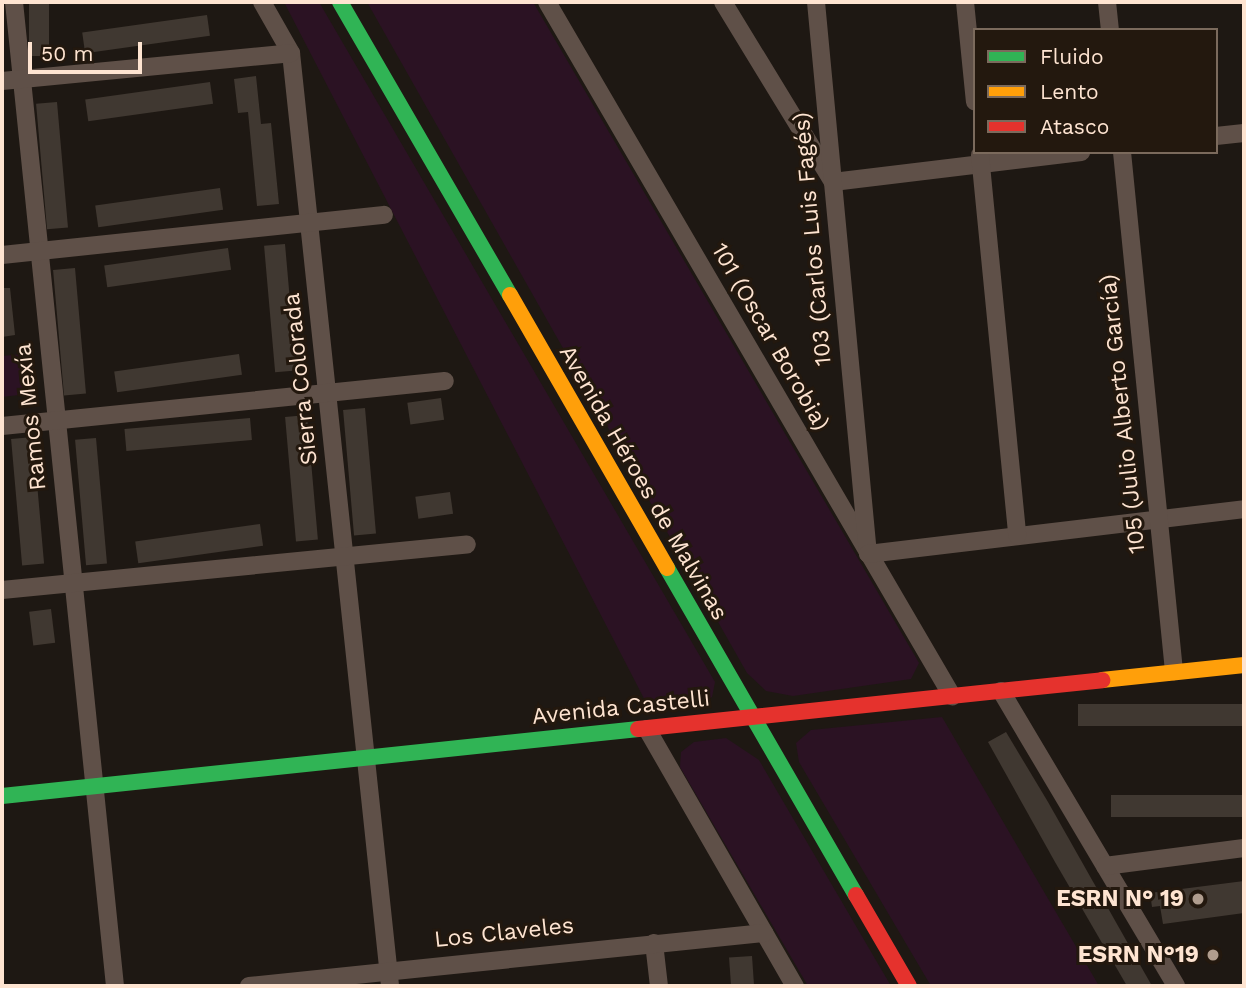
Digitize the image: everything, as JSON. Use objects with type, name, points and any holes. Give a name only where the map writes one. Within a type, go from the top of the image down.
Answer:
[{"type":"main road","name":"Avenida Héroes de Malvinas","points":[[340,2],[751,718],[909,986]]},
{"type":"main road","name":"Avenida Castelli","points":[[2,796],[1244,665]]},
{"type":"street","name":"Ramos Mexía","points":[[14,2],[115,986]]},
{"type":"street","name":"Sierra Colorada","points":[[262,2],[290,53],[389,978]]},
{"type":"street","name":"101 (Oscar Borobia)","points":[[547,2],[952,696]]},
{"type":"street","points":[[723,2],[833,182],[980,158],[1047,154]]},
{"type":"street","name":"103 (Carlos Luis Fagés)","points":[[816,2],[868,554]]},
{"type":"street","points":[[965,2],[973,82]]},
{"type":"street","points":[[1107,2],[1110,28]]},
{"type":"street","points":[[2,81],[290,53]]},
{"type":"street","points":[[1218,136],[1244,133]]},
{"type":"street","name":"105 (Julio Alberto García)","points":[[1122,154],[1174,671]]},
{"type":"street","points":[[980,158],[1017,535]]},
{"type":"street","points":[[2,255],[384,215]]},
{"type":"street","points":[[2,426],[445,381]]},
{"type":"street","points":[[868,554],[1244,509]]},
{"type":"street","points":[[2,590],[467,544]]},
{"type":"street","points":[[1001,691],[1176,986]]},
{"type":"street","points":[[647,729],[795,986]]},
{"type":"street","points":[[1105,866],[1244,848]]},
{"type":"street","name":"Los Claveles","points":[[249,986],[389,978],[654,943],[764,933]]},
{"type":"street","points":[[654,943],[659,986]]},
{"type":"shaded area","points":[[284,2],[319,2],[715,682],[712,697],[696,707],[651,712]]},
{"type":"shaded area","points":[[367,2],[533,2],[919,663],[911,679],[793,696],[766,691],[747,673]]},
{"type":"shaded area","points":[[23,354],[27,394],[2,397],[2,356]]},
{"type":"shaded area","points":[[942,717],[1099,986],[931,986],[799,762],[796,743],[811,730]]},
{"type":"shaded area","points":[[726,738],[759,760],[891,986],[808,986],[680,767],[681,752],[694,742]]},
{"type":"building","points":[[29,2],[49,2],[49,56],[29,56]]},
{"type":"building","points":[[207,15],[210,36],[85,53],[82,33]]},
{"type":"building","points":[[256,76],[261,124],[271,123],[279,204],[257,206],[248,112],[238,113],[234,79]]},
{"type":"building","points":[[210,82],[213,104],[88,121],[85,100]]},
{"type":"building","points":[[57,102],[68,228],[47,229],[36,104]]},
{"type":"building","points":[[220,188],[223,210],[98,227],[95,206]]},
{"type":"building","points":[[285,244],[296,371],[275,372],[264,246]]},
{"type":"building","points":[[228,248],[231,270],[107,287],[104,265]]},
{"type":"building","points":[[75,268],[86,394],[64,395],[53,270]]},
{"type":"building","points":[[2,288],[10,288],[15,335],[2,337]]},
{"type":"building","points":[[239,354],[242,375],[117,392],[114,372]]},
{"type":"building","points":[[441,398],[444,420],[410,425],[407,403]]},
{"type":"building","points":[[365,408],[376,534],[354,535],[343,410]]},
{"type":"building","points":[[307,415],[318,540],[296,541],[285,417]]},
{"type":"building","points":[[250,418],[252,440],[126,451],[124,429]]},
{"type":"building","points":[[33,437],[44,564],[22,565],[11,439]]},
{"type":"building","points":[[96,438],[107,564],[86,565],[75,440]]},
{"type":"building","points":[[450,492],[453,514],[418,519],[415,497]]},
{"type":"building","points":[[260,524],[263,546],[138,563],[135,542]]},
{"type":"building","points":[[51,609],[55,643],[33,645],[29,612]]},
{"type":"building","points":[[1078,704],[1244,704],[1244,726],[1078,726]]},
{"type":"building","points":[[1006,732],[1152,986],[1127,986],[1055,862],[988,742]]},
{"type":"building","points":[[1111,795],[1244,795],[1244,817],[1111,817]]},
{"type":"building","name":"ESRN N° 19","points":[[1244,881],[1244,913],[1163,924],[1160,906],[1152,907],[1150,893]]},
{"type":"building","points":[[752,956],[754,986],[731,986],[729,958]]},
{"type":"traffic: fast","points":[[340,2],[510,295]]},
{"type":"traffic: fast","points":[[667,568],[856,895]]},
{"type":"traffic: fast","points":[[2,796],[638,729]]},
{"type":"traffic: slow","points":[[510,295],[667,568]]},
{"type":"traffic: slow","points":[[1102,680],[1244,665]]},
{"type":"traffic: jam","points":[[638,729],[1102,680]]},
{"type":"traffic: jam","points":[[856,895],[909,986]]},
{"type":"place","name":"ESRN N° 19","points":[[1198,899]]},
{"type":"place","name":"ESRN N°19","points":[[1213,955]]}]
